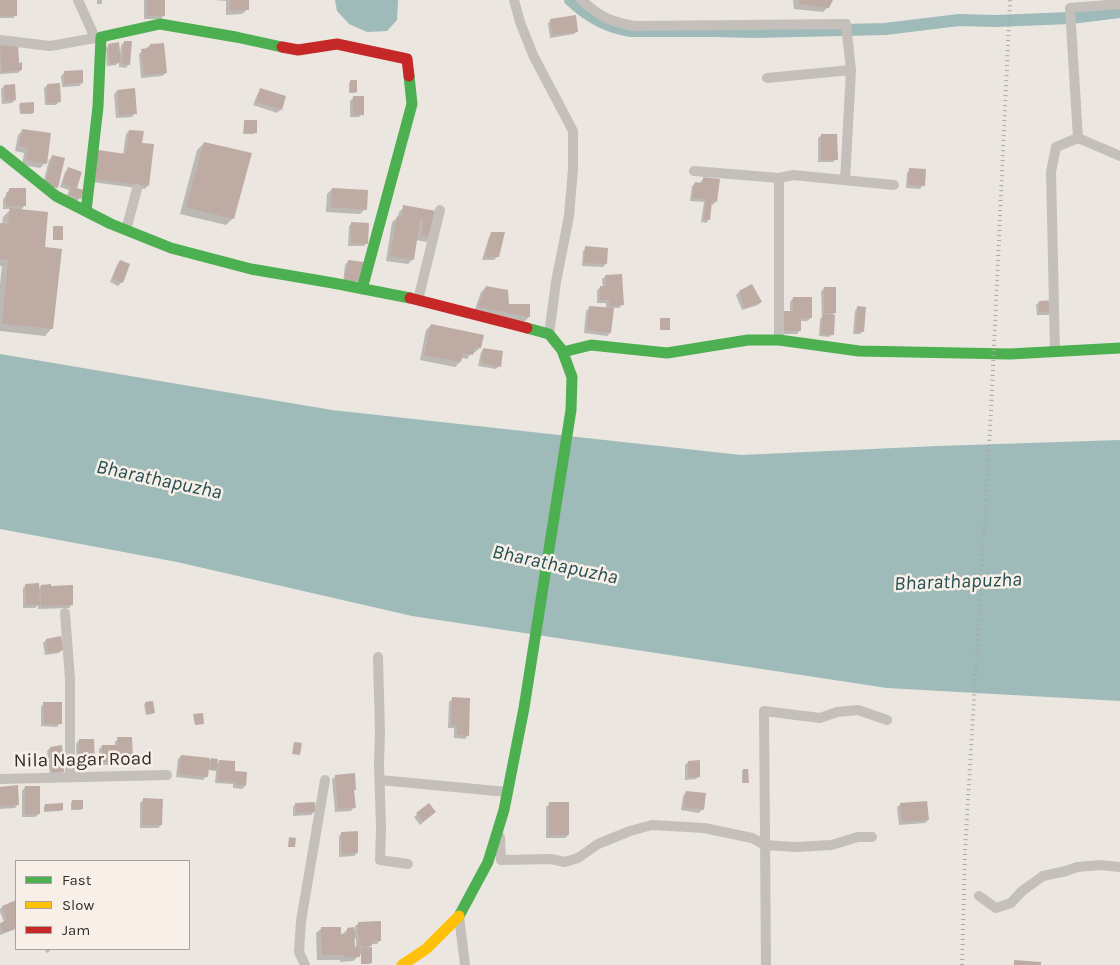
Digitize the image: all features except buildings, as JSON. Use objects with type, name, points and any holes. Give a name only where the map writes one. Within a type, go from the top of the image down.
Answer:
[{"type":"street","points":[[78,0],[98,38],[97,116],[86,211]]},
{"type":"street","points":[[514,0],[520,22],[533,55],[573,131],[573,169],[569,216],[556,282],[550,334]]},
{"type":"street","points":[[581,0],[606,19],[634,26],[846,24],[851,70],[845,180]]},
{"type":"street","points":[[1078,138],[1070,8],[1120,4]]},
{"type":"street","points":[[0,40],[50,46],[98,38],[160,24],[298,50],[337,44],[408,59],[412,104],[362,289]]},
{"type":"street","points":[[767,78],[851,70]]},
{"type":"street","points":[[1055,352],[1051,172],[1056,147],[1078,138],[1120,156]]},
{"type":"street","points":[[0,151],[56,196],[110,224],[171,248],[251,269],[418,300],[550,334],[563,352],[572,377],[572,410],[524,708],[504,810],[488,862],[459,916],[426,949],[402,965]]},
{"type":"street","points":[[694,171],[778,178],[793,175],[894,185]]},
{"type":"street","points":[[778,178],[779,340]]},
{"type":"street","points":[[126,230],[137,189]]},
{"type":"street","points":[[418,300],[440,210]]},
{"type":"street","points":[[563,352],[591,345],[667,353],[748,340],[779,340],[859,351],[1010,354],[1120,348]]},
{"type":"street","points":[[65,613],[70,679],[70,778]]},
{"type":"street","points":[[378,656],[380,860],[408,864]]},
{"type":"street","points":[[766,965],[764,711],[820,718],[837,712],[858,710],[887,720]]},
{"type":"street","name":"Nila Nagar Road","points":[[0,779],[168,776]]},
{"type":"street","points":[[304,965],[299,952],[301,921],[326,780]]},
{"type":"street","points":[[380,780],[507,792]]},
{"type":"street","points":[[499,823],[501,860],[551,859],[566,862],[578,858],[598,844],[630,831],[652,825],[704,828],[752,838],[765,845],[796,847],[831,845],[858,838],[872,837]]},
{"type":"street","points":[[979,896],[996,908],[1012,903],[1022,891],[1043,876],[1077,867],[1100,865],[1120,867]]},
{"type":"street","points":[[459,916],[465,965]]},
{"type":"water","points":[[335,0],[398,0],[397,20],[387,31],[367,32],[349,24],[337,11]]},
{"type":"water","name":"Bharathapuzha","points":[[0,354],[332,410],[741,455],[1120,440],[1120,701],[887,688],[412,616],[177,562],[0,529]]},
{"type":"waterway","points":[[570,0],[598,21],[622,30],[631,31],[755,32],[885,29],[959,20],[995,21],[1071,18],[1120,12]]},
{"type":"railway","points":[[962,965],[965,851],[991,411],[1010,0]]},
{"type":"traffic: fast","points":[[86,211],[98,107],[101,37],[160,24],[282,47]]},
{"type":"traffic: fast","points":[[362,289],[412,104],[409,76]]},
{"type":"traffic: fast","points":[[0,151],[56,196],[111,224],[171,248],[251,269],[410,298]]},
{"type":"traffic: fast","points":[[459,916],[488,862],[504,810],[524,708],[571,410],[572,377],[562,350],[549,334],[527,328]]},
{"type":"traffic: fast","points":[[563,352],[591,345],[667,353],[748,340],[779,340],[859,351],[1010,354],[1120,348]]},
{"type":"traffic: slow","points":[[402,965],[426,949],[459,916]]},
{"type":"traffic: jam","points":[[282,47],[298,50],[337,44],[407,59],[409,76]]},
{"type":"traffic: jam","points":[[410,298],[527,328]]}]
